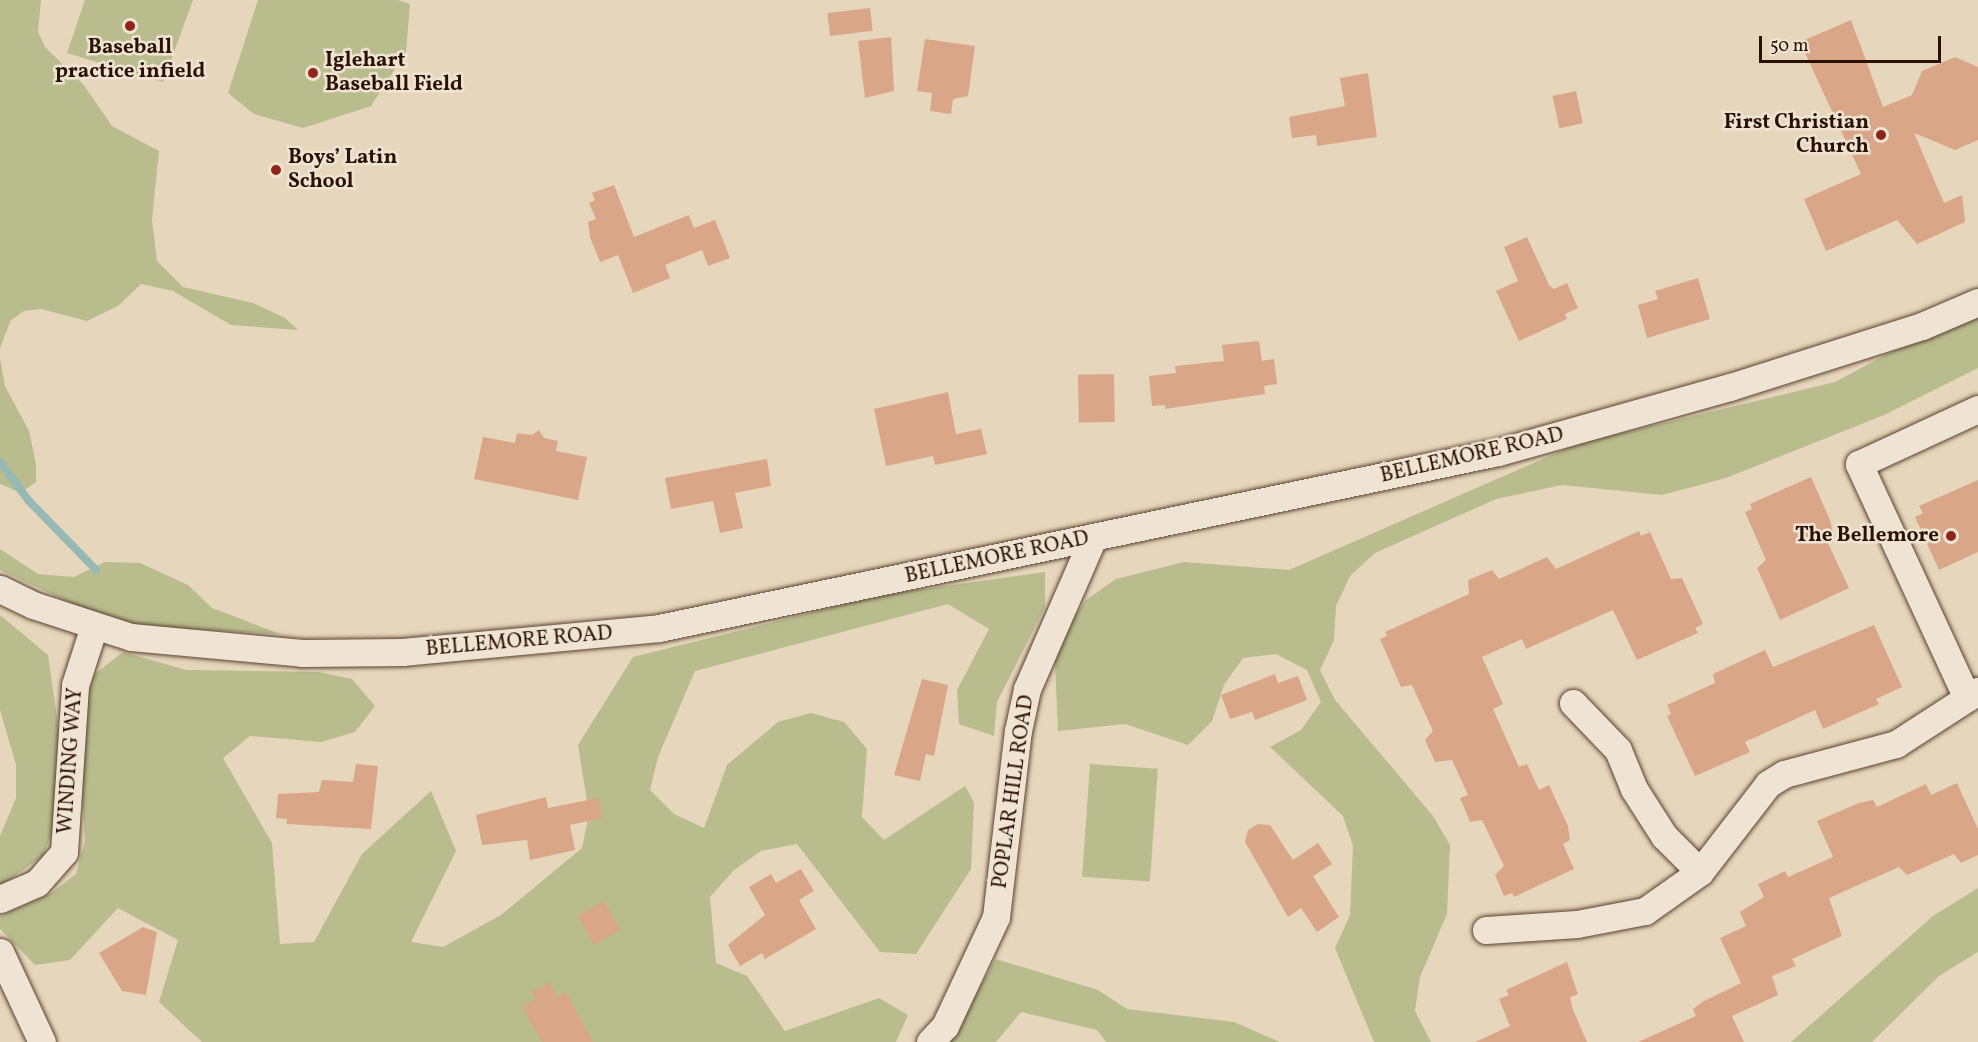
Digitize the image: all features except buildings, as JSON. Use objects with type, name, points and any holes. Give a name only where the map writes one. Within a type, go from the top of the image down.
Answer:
[{"type":"street","name":"BELLEMORE ROAD","points":[[0,589],[94,626],[183,645],[302,654],[555,641],[741,613],[1574,432],[1922,326],[1978,302]]},
{"type":"street","points":[[1486,930],[1623,917],[1665,900],[1700,873],[1768,784],[1784,774],[1896,744],[1972,694],[1859,464],[1978,409]]},
{"type":"street","name":"POPLAR HILL ROAD","points":[[930,1042],[945,1026],[996,917],[1018,731],[1027,689],[1093,538]]},
{"type":"street","name":"WINDING WAY","points":[[0,899],[37,883],[64,852],[75,685],[94,626]]},
{"type":"street","points":[[1573,703],[1612,742],[1664,836],[1700,873]]},
{"type":"street","points":[[0,952],[42,1042]]},
{"type":"green space","points":[[0,0],[41,0],[38,32],[45,47],[83,84],[112,126],[159,151],[152,220],[157,261],[183,287],[253,303],[285,318],[298,330],[231,325],[173,291],[141,284],[118,306],[87,321],[41,309],[24,311],[11,320],[0,348]]},
{"type":"green space","name":"Baseball practice infield","points":[[85,0],[193,0],[163,82],[67,53]]},
{"type":"green space","name":"Iglehart Baseball Field","points":[[258,0],[398,0],[410,4],[406,52],[371,106],[303,128],[254,114],[228,93]]},
{"type":"green space","points":[[1978,315],[1978,368],[1884,415],[1726,478],[1662,495],[1562,485],[1496,499],[1375,553],[1350,576],[1336,606],[1334,640],[1320,670],[1335,700],[1433,816],[1450,845],[1447,914],[1420,977],[1415,1011],[1431,1042],[1374,1042],[1335,948],[1350,915],[1353,846],[1343,816],[1270,747],[1301,730],[1321,702],[1307,670],[1276,654],[1243,658],[1224,685],[1212,721],[1188,745],[1125,724],[1058,731],[1055,661],[1066,629],[1086,600],[1116,579],[1184,562],[1289,570],[1577,444],[1835,382],[1887,354]]},
{"type":"green space","points":[[0,358],[5,386],[29,431],[36,464],[36,482],[21,493],[0,484]]},
{"type":"green space","points":[[0,549],[38,574],[74,577],[105,562],[140,563],[188,585],[212,608],[280,634],[118,625],[0,570]]},
{"type":"green space","points":[[1045,572],[1045,607],[997,702],[994,736],[959,724],[957,690],[989,629],[948,604],[695,671],[658,757],[650,790],[674,814],[704,828],[727,765],[778,722],[811,713],[844,722],[867,749],[862,817],[884,840],[965,786],[974,802],[971,869],[916,954],[880,952],[797,844],[761,851],[734,870],[710,897],[716,963],[747,976],[785,1031],[879,998],[908,1015],[896,1042],[202,1042],[159,1002],[178,940],[118,908],[70,960],[35,965],[0,929],[0,916],[50,894],[76,874],[85,841],[79,740],[84,707],[95,674],[123,652],[186,670],[319,672],[352,679],[375,706],[355,732],[321,742],[250,736],[223,758],[272,843],[280,944],[314,942],[362,854],[431,791],[456,851],[411,942],[443,947],[501,915],[582,848],[589,814],[578,745],[633,657],[882,595]]},
{"type":"green space","points":[[0,615],[48,655],[65,773],[63,807],[43,856],[0,886],[0,836],[16,798],[16,765],[0,710]]},
{"type":"green space","points":[[1090,764],[1158,769],[1150,881],[1082,877]]},
{"type":"green space","points":[[1978,888],[1978,952],[1939,976],[1872,1042],[1791,1042],[1933,916]]},
{"type":"green space","points":[[996,959],[1098,990],[1127,1009],[1234,1022],[1280,1042],[1106,1042],[1097,1030],[1021,1012],[996,1042],[949,1042]]},
{"type":"waterway","points":[[0,462],[29,501],[96,570]]},
{"type":"place","name":"Baseball practice infield","points":[[130,26]]},
{"type":"place","name":"Iglehart Baseball Field","points":[[313,73]]},
{"type":"place","name":"First Christian Church","points":[[1881,135]]},
{"type":"place","name":"Boys’ Latin School","points":[[276,170]]},
{"type":"place","name":"The Bellemore","points":[[1951,536]]}]
